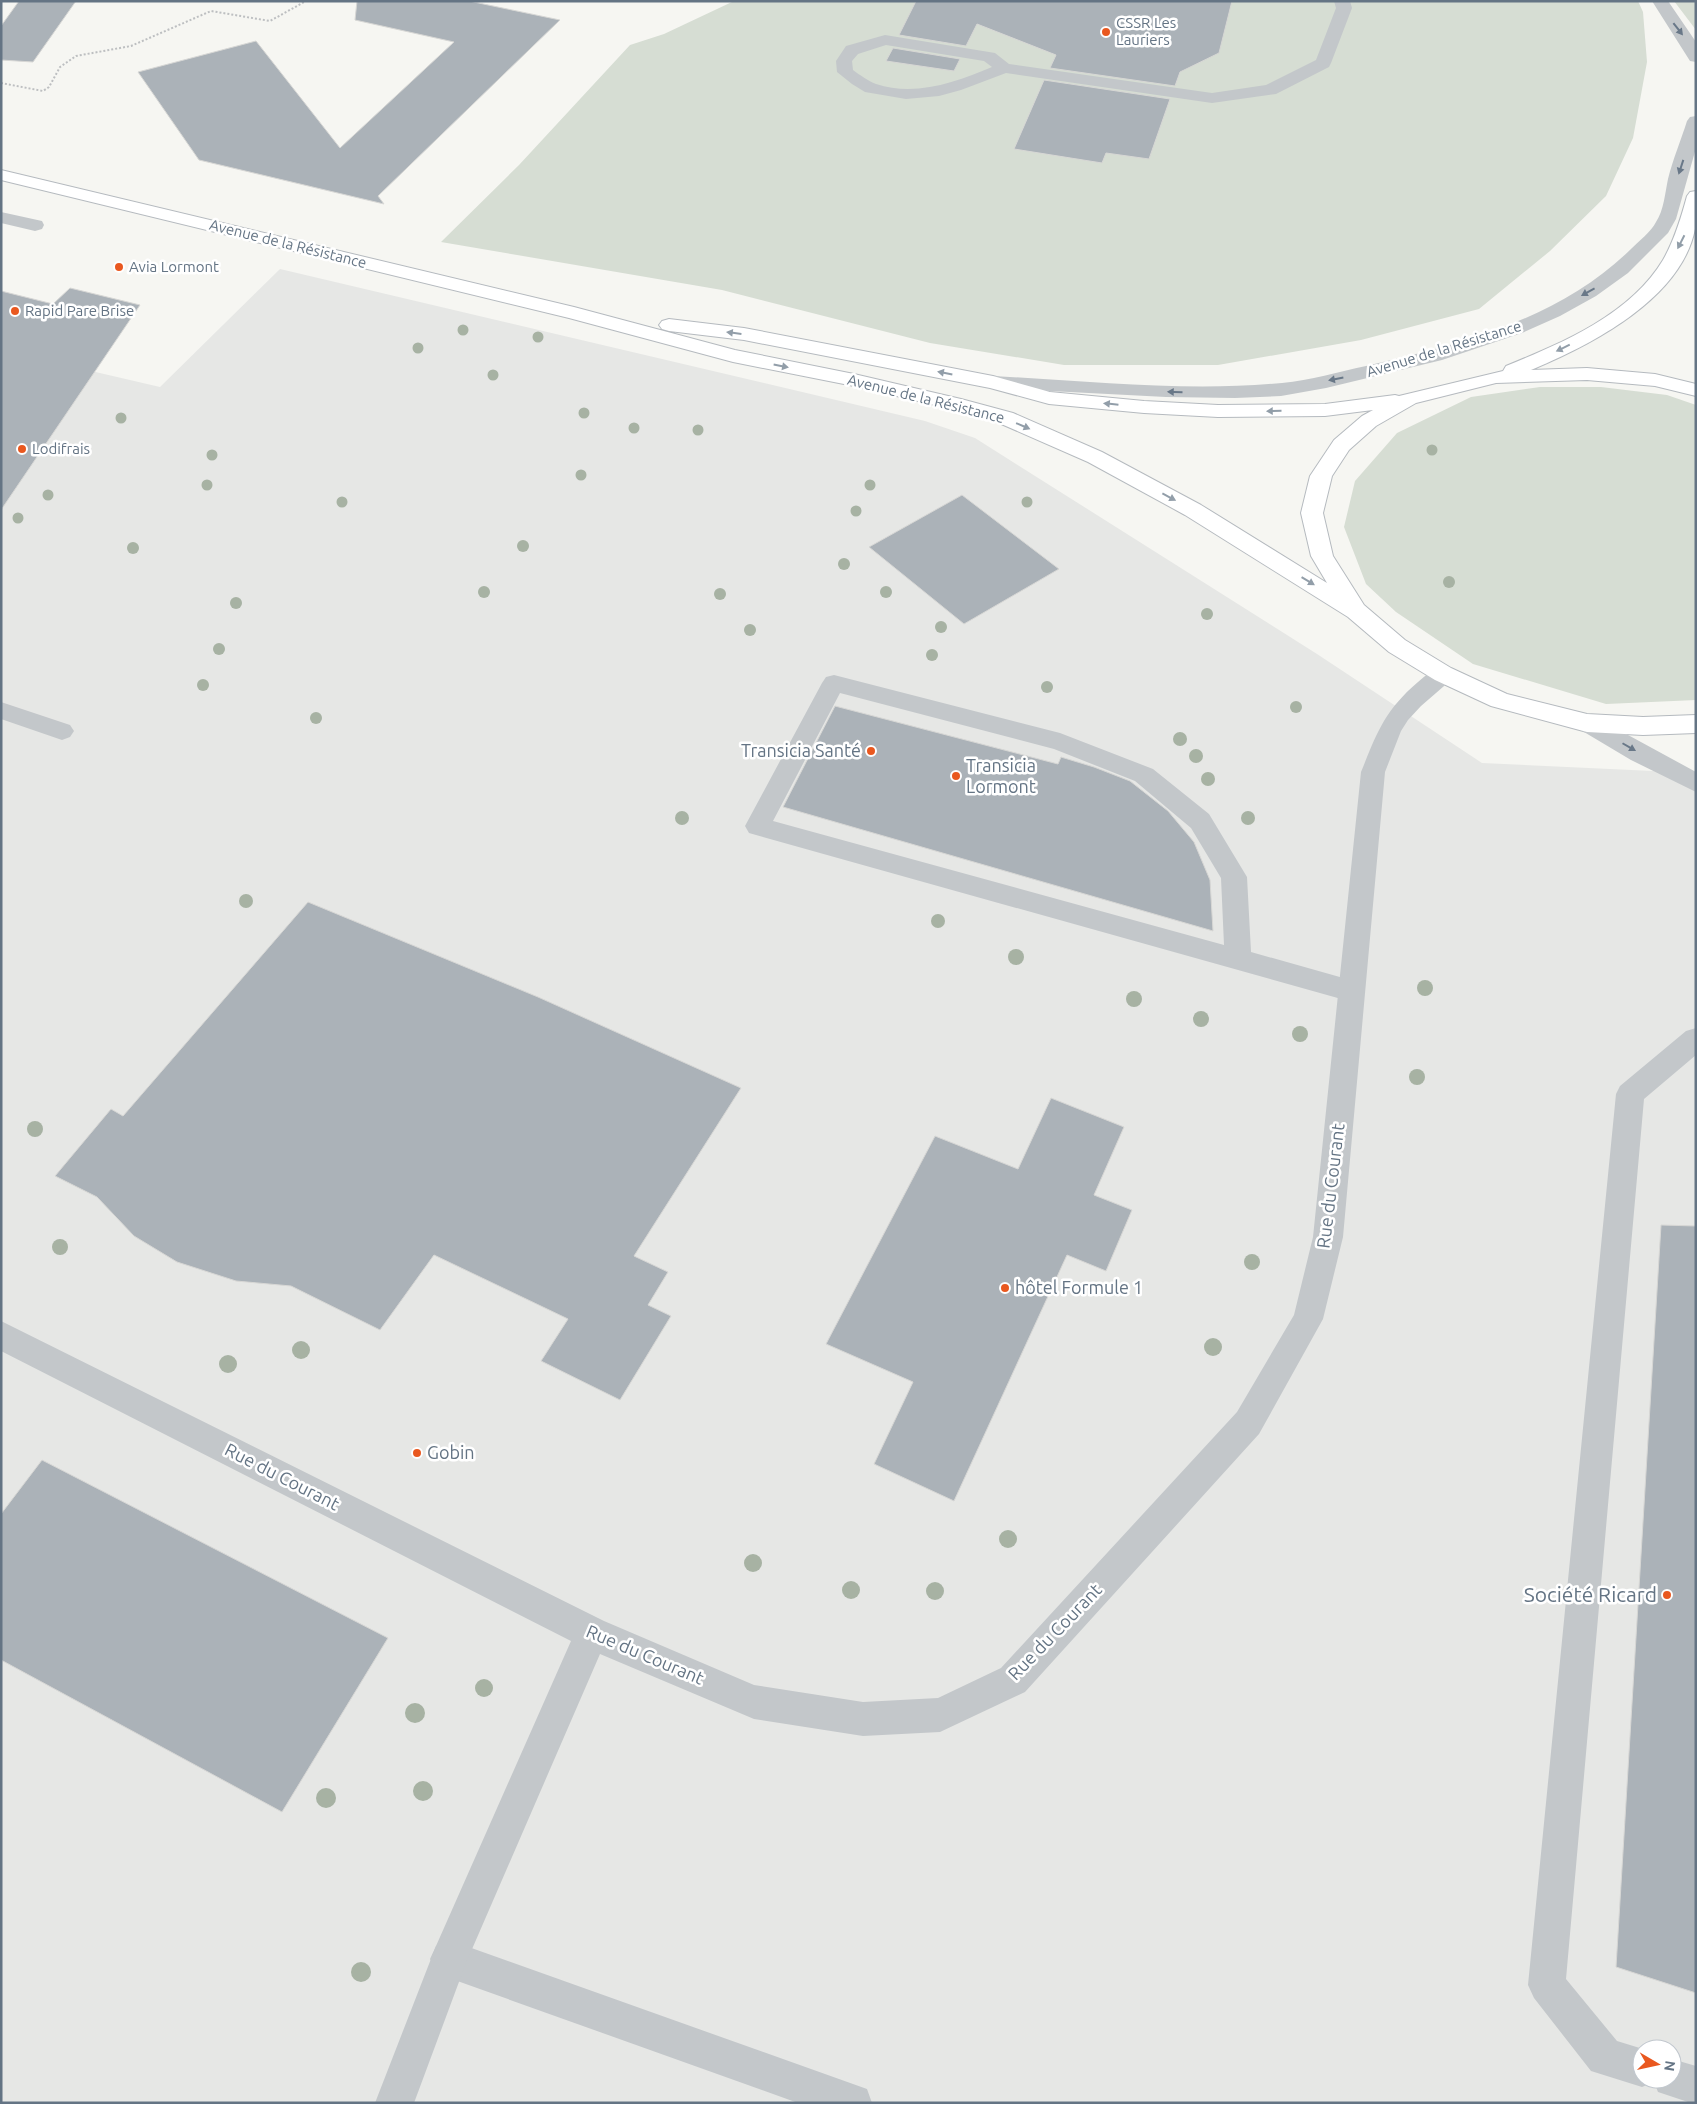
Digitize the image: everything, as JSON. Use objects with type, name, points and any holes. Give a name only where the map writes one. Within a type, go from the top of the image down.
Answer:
[{"type":"main road","name":"Avenue de la Résistance","points":[[1,175],[574,313],[733,356],[854,380],[961,405],[1006,418],[1095,457],[1185,506],[1356,611]]},
{"type":"main road","points":[[1696,196],[1687,229],[1666,270],[1638,302],[1579,340],[1539,360],[1496,377],[1409,399],[1370,420],[1341,445],[1322,476],[1312,513],[1322,556],[1356,611],[1397,646],[1443,674],[1499,700],[1587,723],[1643,726],[1696,724]]},
{"type":"main road","name":"Avenue de la Résistance","points":[[574,313],[744,334],[993,382],[1049,398],[1144,407],[1218,411],[1325,410],[1409,399]]},
{"type":"main road","points":[[1496,377],[1587,374],[1655,380],[1696,390]]},
{"type":"street","points":[[1004,68],[982,78],[943,91],[908,95],[870,88],[845,72],[844,61],[852,50],[885,40],[989,57],[1004,68],[1212,98],[1270,90],[1323,63],[1344,8],[1342,1]]},
{"type":"street","points":[[1660,1],[1669,18],[1692,48],[1696,57]]},
{"type":"street","name":"Avenue de la Résistance","points":[[993,382],[1214,393],[1273,390],[1334,380],[1397,366],[1484,340],[1545,317],[1605,283],[1638,256],[1665,223],[1696,121]]},
{"type":"street","points":[[1,217],[36,225]]},
{"type":"street","name":"Rue du Courant","points":[[1,1335],[592,1633],[754,1702],[863,1719],[940,1715],[1013,1680],[1248,1423],[1308,1319],[1328,1237],[1373,772],[1390,730],[1402,711],[1418,694],[1443,674]]},
{"type":"street","points":[[1238,959],[1234,877],[1200,821],[1144,775],[1060,742],[834,683],[758,826],[1352,991]]},
{"type":"street","points":[[1,710],[62,731]]},
{"type":"street","points":[[1587,723],[1640,754],[1696,782]]},
{"type":"street","points":[[1632,2065],[1605,2057],[1547,1985],[1630,1094],[1696,1039]]},
{"type":"street","points":[[394,2103],[450,1959],[592,1633]]},
{"type":"street","points":[[450,1959],[853,2103]]},
{"type":"street","points":[[1682,2081],[1696,2085]]},
{"type":"path","points":[[1,83],[43,91],[50,87],[60,67],[76,56],[131,46],[211,11],[270,21],[306,1]]},
{"type":"shaded area","points":[[734,1],[1638,1],[1643,12],[1647,62],[1633,138],[1606,196],[1550,251],[1479,309],[1361,340],[1218,365],[1064,365],[930,343],[722,290],[441,242],[519,165],[630,45],[664,34]]},
{"type":"shaded area","points":[[1674,1],[1696,1],[1696,30]]},
{"type":"shaded area","points":[[280,269],[925,421],[975,438],[1317,654],[1482,763],[1696,773],[1696,2103],[1,2103],[1,350],[160,387]]},
{"type":"shaded area","points":[[1540,387],[1601,387],[1667,395],[1696,405],[1696,700],[1606,704],[1473,664],[1396,612],[1366,584],[1344,527],[1355,481],[1397,433],[1471,397]]},
{"type":"building","points":[[19,1],[76,1],[33,62],[1,60],[1,26]]},
{"type":"building","points":[[357,1],[469,1],[560,20],[378,196],[384,204],[199,160],[138,72],[256,41],[340,148],[454,42],[355,20]]},
{"type":"building","name":"CSSR Les Lauriers","points":[[916,1],[1232,1],[1219,53],[1180,72],[1175,86],[1050,68],[1056,55],[977,24],[966,46],[899,35]]},
{"type":"building","points":[[893,48],[960,59],[954,71],[886,61]]},
{"type":"building","points":[[1044,80],[1170,99],[1149,159],[1106,153],[1102,163],[1014,149]]},
{"type":"building","points":[[70,288],[140,305],[1,510],[1,291],[53,304]]},
{"type":"building","points":[[962,495],[1059,569],[964,624],[869,547]]},
{"type":"building","points":[[835,706],[1058,764],[1061,757],[1130,781],[1168,811],[1194,842],[1210,880],[1213,931],[783,807]]},
{"type":"building","points":[[308,902],[538,997],[741,1088],[634,1256],[668,1272],[648,1305],[671,1316],[620,1400],[541,1361],[568,1319],[434,1255],[380,1330],[291,1286],[236,1281],[177,1262],[134,1236],[97,1197],[55,1176],[111,1109],[123,1116]]},
{"type":"building","name":"hôtel Formule 1","points":[[1051,1098],[1124,1127],[1094,1195],[1132,1210],[1106,1271],[1067,1255],[954,1501],[874,1464],[913,1382],[826,1344],[935,1136],[1018,1169]]},
{"type":"building","name":"Société Ricard","points":[[1661,1225],[1696,1226],[1696,1993],[1616,1967]]},
{"type":"building","points":[[42,1460],[388,1638],[282,1812],[1,1660],[1,1514]]},
{"type":"place","name":"CSSR Les Lauriers","points":[[1106,32]]},
{"type":"place","name":"Avia Lormont","points":[[119,267]]},
{"type":"place","name":"Rapid Pare Brise","points":[[15,311]]},
{"type":"place","name":"Lodifrais","points":[[22,449]]},
{"type":"place","name":"Transicia Santé","points":[[871,751]]},
{"type":"place","name":"Transicia Lormont","points":[[956,776]]},
{"type":"place","name":"hôtel Formule 1","points":[[1005,1288]]},
{"type":"place","name":"Gobin","points":[[417,1453]]},
{"type":"place","name":"Société Ricard","points":[[1667,1595]]}]
